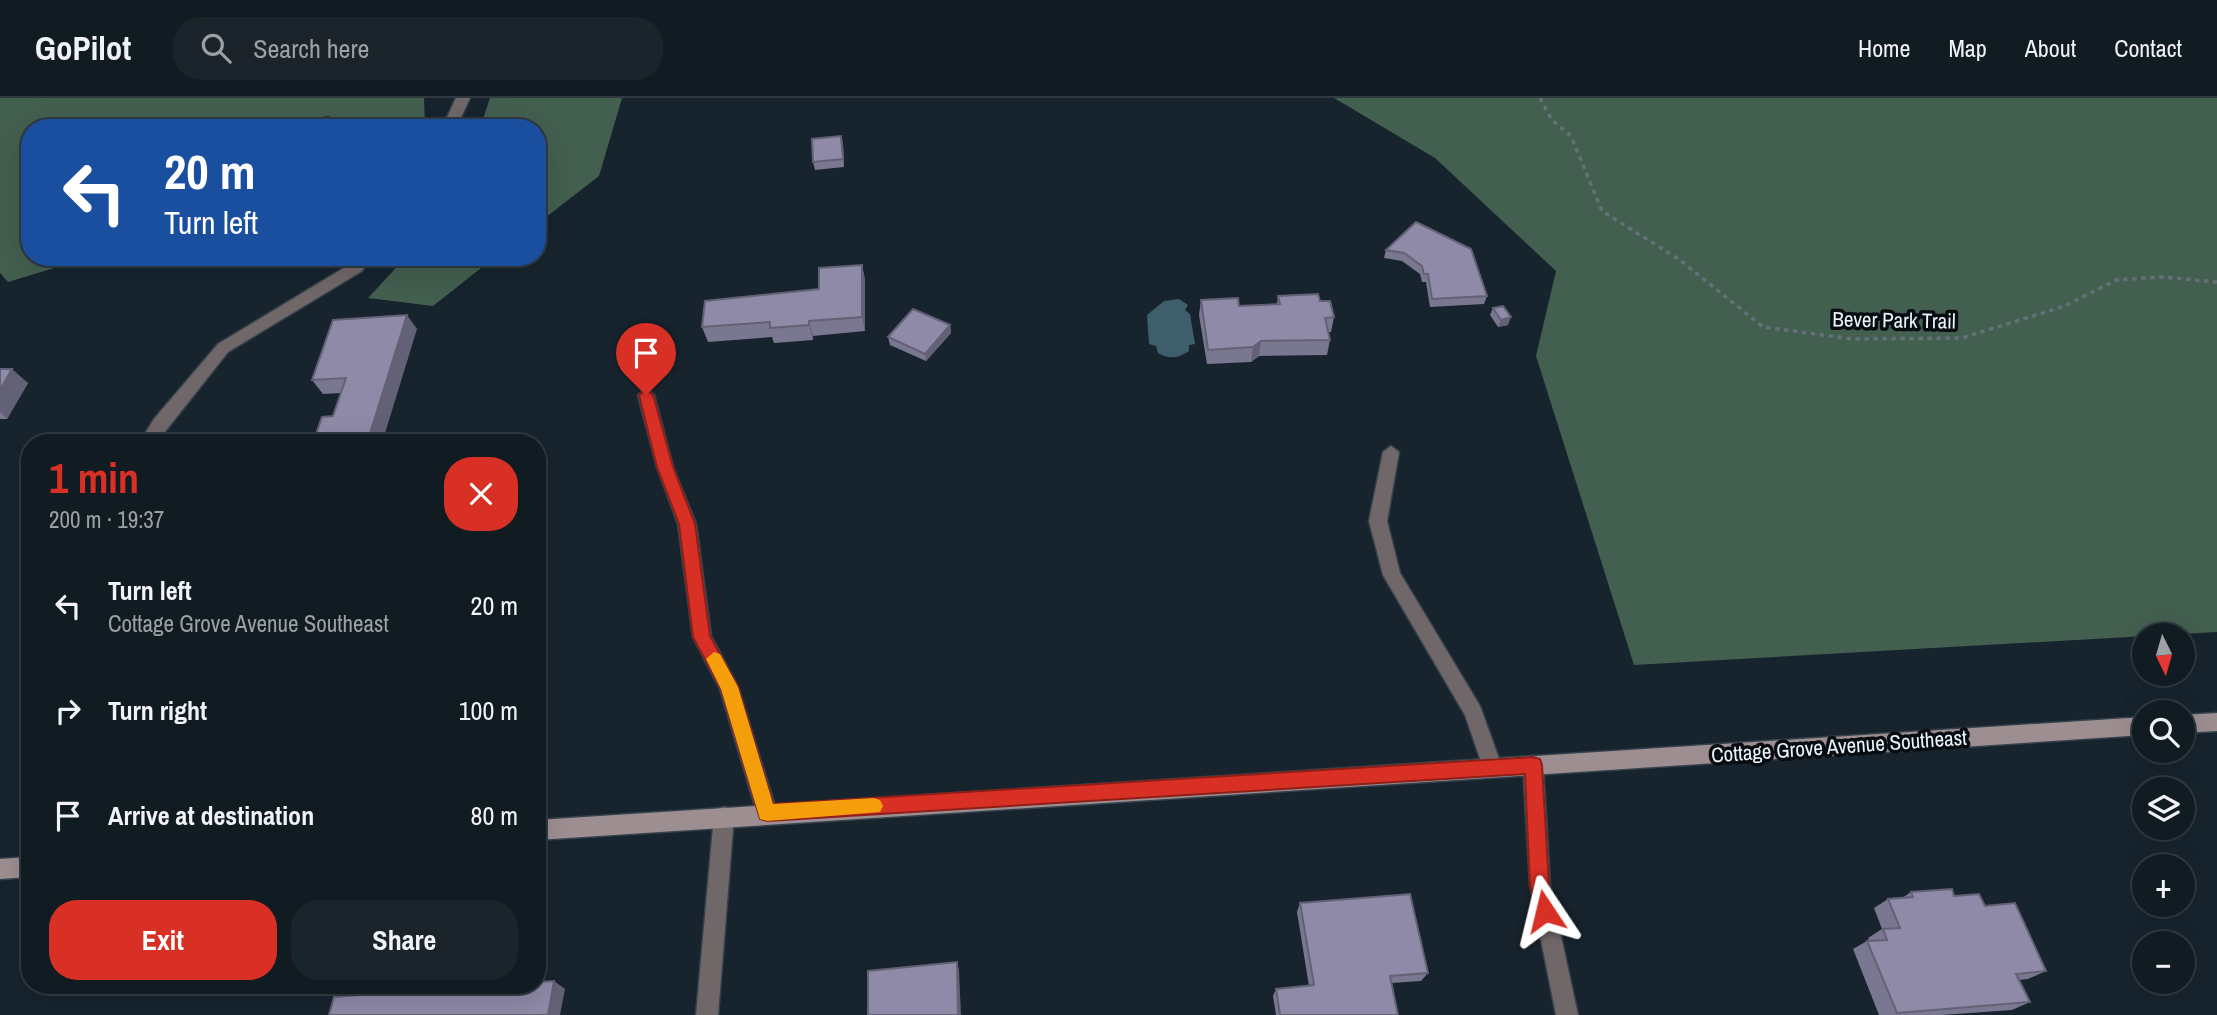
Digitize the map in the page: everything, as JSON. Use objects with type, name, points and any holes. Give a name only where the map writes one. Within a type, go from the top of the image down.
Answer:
[{"type":"main road","points":[[2195,723],[2217,722]]},
{"type":"main road","name":"Cottage Grove Avenue Southeast","points":[[546,829],[2132,727]]},
{"type":"main road","points":[[0,869],[21,868]]},
{"type":"street","points":[[453,119],[463,98]]},
{"type":"street","points":[[153,434],[223,348],[358,266]]},
{"type":"street","points":[[646,395],[665,467],[687,524],[702,637],[729,687],[767,813]]},
{"type":"street","points":[[1391,452],[1378,521],[1392,575],[1473,712],[1492,767]]},
{"type":"street","points":[[1533,765],[1540,886],[1567,1015]]},
{"type":"street","points":[[707,1015],[724,816]]},
{"type":"path","name":"Bever Park Trail","points":[[1540,98],[1552,120],[1571,136],[1602,211],[1680,260],[1763,327],[1853,339],[1962,338],[2065,306],[2116,280],[2162,277],[2217,282]]},
{"type":"green space","points":[[0,98],[424,98],[425,119],[333,119],[329,116],[307,119],[21,119],[21,266],[61,266],[8,282],[0,273]]},
{"type":"green space","points":[[490,98],[622,98],[599,176],[546,217],[546,119],[483,119]]},
{"type":"green space","points":[[1334,98],[2217,98],[2217,632],[2195,633],[2195,623],[2132,623],[2132,637],[1634,665],[1536,356],[1556,271],[1435,158]]},
{"type":"green space","points":[[398,266],[484,266],[433,306],[368,298]]},
{"type":"water","points":[[1179,299],[1188,305],[1185,310],[1190,314],[1195,344],[1189,345],[1189,351],[1181,355],[1166,357],[1158,353],[1156,346],[1149,344],[1147,315],[1164,301]]},
{"type":"building","points":[[841,136],[843,159],[813,162],[812,139]]},
{"type":"building","points":[[1416,222],[1471,249],[1487,296],[1432,299],[1428,274],[1424,274],[1422,266],[1404,253],[1386,250]]},
{"type":"building","points":[[862,265],[862,317],[809,321],[809,325],[770,328],[770,322],[702,327],[705,301],[819,289],[819,268]]},
{"type":"building","points":[[1318,294],[1320,301],[1330,301],[1334,317],[1325,318],[1330,340],[1261,341],[1253,347],[1208,350],[1201,300],[1238,298],[1239,306],[1280,304],[1278,296]]},
{"type":"building","points":[[1503,306],[1511,317],[1501,320],[1493,308]]},
{"type":"building","points":[[913,309],[950,325],[925,354],[888,337]]},
{"type":"building","points":[[407,315],[370,434],[316,434],[322,417],[333,416],[346,378],[312,380],[333,320]]},
{"type":"building","points":[[0,369],[12,369],[0,390]]},
{"type":"building","points":[[1952,889],[1954,896],[1979,894],[1985,906],[2015,903],[2046,971],[2016,974],[2030,1002],[1897,1013],[1867,941],[1887,940],[1883,929],[1900,928],[1888,899],[1913,897],[1911,892]]},
{"type":"building","points":[[1410,894],[1428,973],[1390,976],[1398,1015],[1280,1015],[1276,989],[1314,985],[1300,903]]},
{"type":"building","points":[[957,962],[958,1015],[868,1015],[868,971]]},
{"type":"building","points":[[546,981],[554,981],[548,1015],[329,1015],[334,997],[374,994],[546,994]]},
{"type":"slow traffic","points":[[714,659],[729,687],[767,813],[874,806]]},
{"type":"route","points":[[646,395],[665,467],[687,524],[702,637],[729,687],[767,813],[1533,765],[1540,886],[1545,911]]}]
